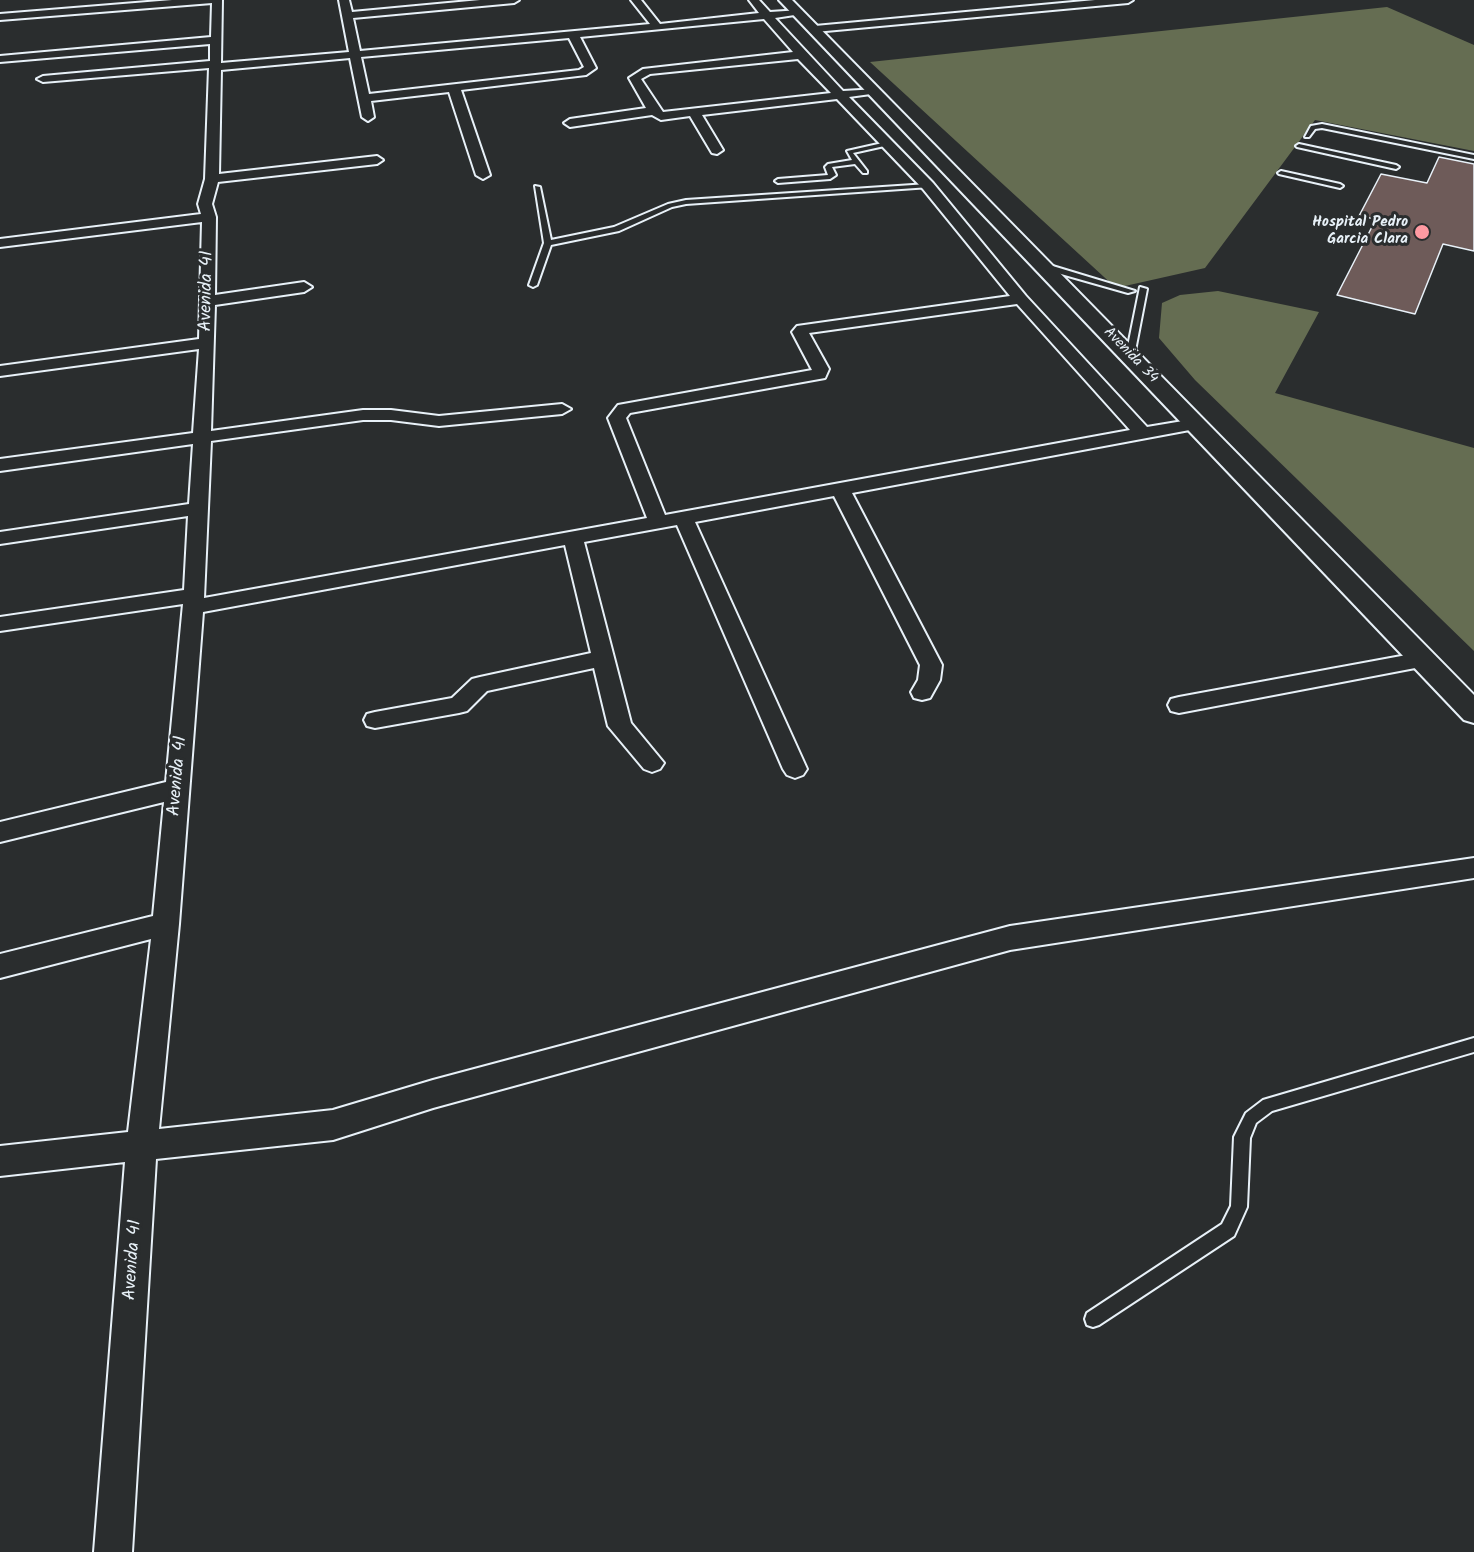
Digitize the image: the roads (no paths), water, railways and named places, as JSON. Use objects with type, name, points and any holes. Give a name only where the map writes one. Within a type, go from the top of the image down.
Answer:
[{"type":"street","points":[[0,17],[210,0]]},
{"type":"street","name":"Avenida 41","points":[[113,1552],[142,1143],[166,924],[193,601],[207,343],[207,210],[212,179],[218,0]]},
{"type":"street","points":[[345,0],[368,117]]},
{"type":"street","points":[[348,15],[514,0]]},
{"type":"street","points":[[636,0],[657,27]]},
{"type":"street","points":[[754,0],[801,55],[928,186],[1021,299],[1143,434]]},
{"type":"street","points":[[1027,0],[1039,9]]},
{"type":"street","points":[[815,29],[1128,0]]},
{"type":"street","points":[[43,79],[657,27],[767,16],[791,6]]},
{"type":"street","name":"Avenida 34","points":[[791,6],[1474,713]]},
{"type":"street","points":[[365,98],[589,71],[590,68],[573,35]]},
{"type":"street","points":[[0,59],[216,40]]},
{"type":"street","points":[[801,55],[642,72],[635,78],[654,111],[661,116],[874,91]]},
{"type":"street","points":[[454,88],[483,175]]},
{"type":"street","points":[[570,123],[654,111]]},
{"type":"street","points":[[694,112],[717,150]]},
{"type":"street","points":[[212,179],[377,160]]},
{"type":"street","points":[[0,228],[207,210]]},
{"type":"street","points":[[0,243],[207,210]]},
{"type":"street","points":[[208,301],[304,287]]},
{"type":"street","points":[[658,522],[617,418],[624,409],[819,374],[821,369],[801,332],[803,329],[1021,299]]},
{"type":"street","points":[[0,371],[207,343]]},
{"type":"street","points":[[0,465],[363,415],[391,415],[439,421],[562,409]]},
{"type":"street","points":[[0,624],[193,601],[841,490],[1195,424]]},
{"type":"street","points":[[841,490],[931,666],[929,680],[922,692]]},
{"type":"street","points":[[0,538],[197,509]]},
{"type":"street","points":[[683,517],[795,769]]},
{"type":"street","points":[[573,537],[620,726],[652,763]]},
{"type":"street","points":[[375,720],[459,705],[480,685],[603,658]]},
{"type":"street","points":[[1179,705],[1423,660]]},
{"type":"street","points":[[0,832],[178,789]]},
{"type":"street","points":[[0,1161],[142,1143],[333,1125],[433,1094],[1010,938],[1474,868]]},
{"type":"street","points":[[0,966],[166,924]]},
{"type":"lane","points":[[1306,136],[1313,127],[1322,126],[1474,157]]},
{"type":"lane","points":[[865,172],[849,152],[887,144]]},
{"type":"lane","points":[[1299,146],[1396,166]]},
{"type":"lane","points":[[778,181],[830,177],[833,175],[828,167],[830,165],[856,162]]},
{"type":"lane","points":[[1281,173],[1340,186]]},
{"type":"lane","points":[[548,243],[616,229],[670,205],[686,202],[928,186]]},
{"type":"lane","points":[[533,285],[548,243],[537,187]]},
{"type":"lane","points":[[1043,266],[1131,291]]},
{"type":"lane","points":[[1130,356],[1143,288]]},
{"type":"lane","points":[[1093,1319],[1227,1230],[1239,1208],[1242,1137],[1251,1118],[1268,1105],[1474,1045]]},
{"type":"place","name":"Hospital Pedro Garcia Clara","points":[[1422,232]]}]
